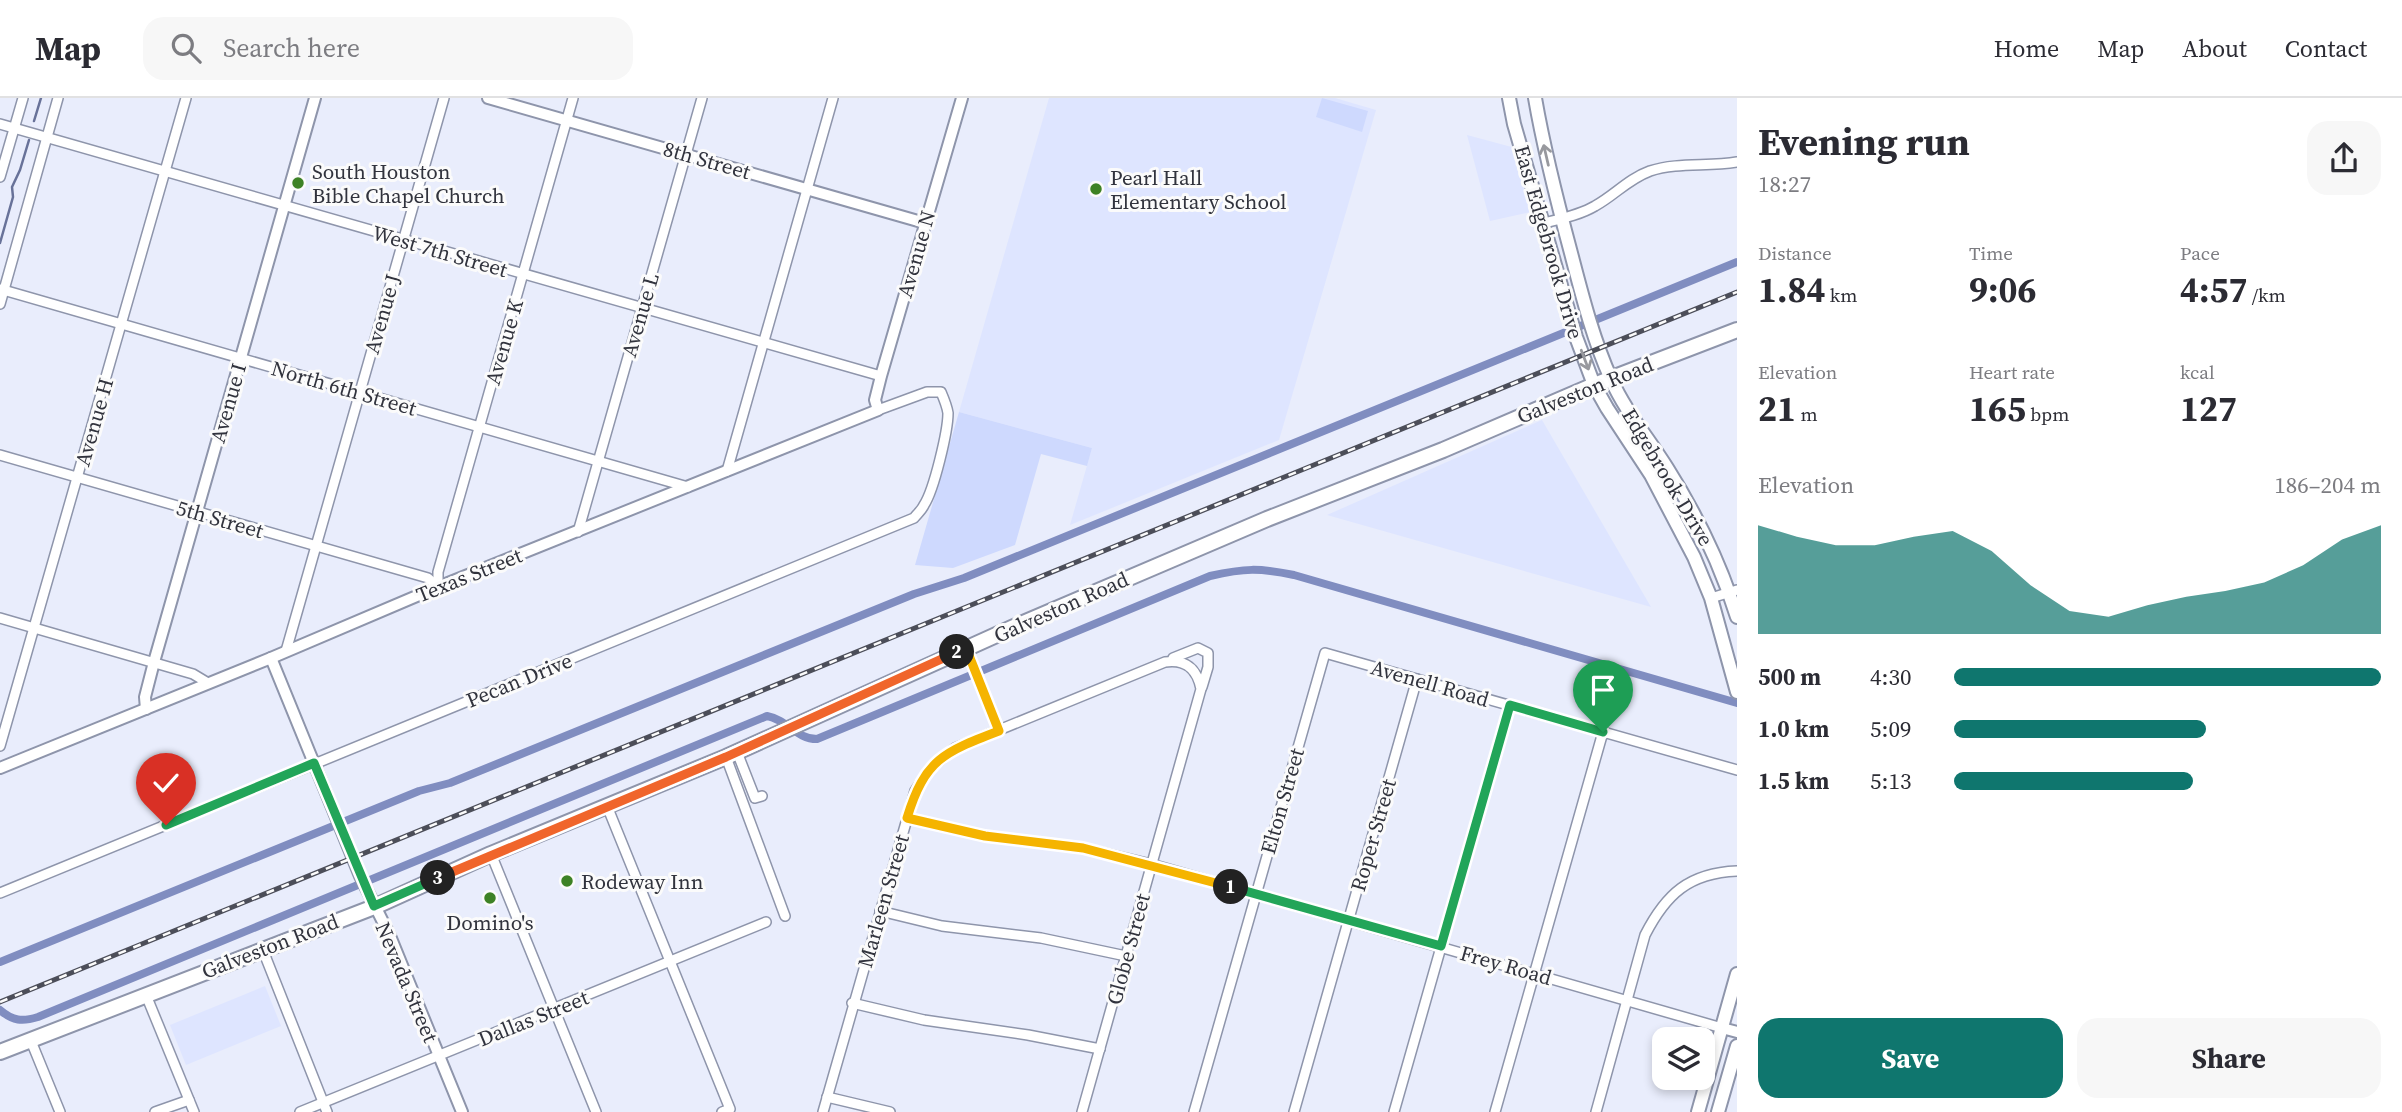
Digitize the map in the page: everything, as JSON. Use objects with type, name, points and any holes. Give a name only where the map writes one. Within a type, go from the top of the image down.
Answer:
[{"type":"main road","name":"East Edgebrook Drive","points":[[1509,98],[1514,124],[1574,330],[1594,385]]},
{"type":"main road","name":"East Edgebrook Drive","points":[[1535,98],[1545,153],[1587,316],[1610,378]]},
{"type":"main road","name":"Galveston Road","points":[[0,1052],[374,906],[491,854],[732,755],[966,648],[1242,529],[1443,450],[1610,378],[1737,330]]},
{"type":"main road","name":"Edgebrook Drive","points":[[1610,378],[1699,525],[1733,591],[1737,617]]},
{"type":"main road","name":"Edgebrook Drive","points":[[1594,385],[1651,475],[1694,557],[1711,598],[1736,688]]},
{"type":"main road","points":[[1663,498],[1679,491]]},
{"type":"main road","points":[[1698,1112],[1737,974]]},
{"type":"main road","points":[[1718,1112],[1737,1046]]},
{"type":"street","points":[[0,177],[23,98]]},
{"type":"street","points":[[0,304],[58,98]]},
{"type":"street","name":"Avenue H","points":[[0,746],[186,98]]},
{"type":"street","name":"Avenue I","points":[[146,709],[145,697],[154,662],[315,98]]},
{"type":"street","name":"Avenue J","points":[[286,651],[444,98]]},
{"type":"street","name":"8th Street","points":[[488,98],[925,223]]},
{"type":"street","name":"Avenue K","points":[[438,587],[438,572],[573,98]]},
{"type":"street","name":"Avenue L","points":[[578,532],[702,98]]},
{"type":"street","points":[[727,471],[832,98]]},
{"type":"street","name":"Avenue N","points":[[878,410],[875,400],[881,376],[962,98]]},
{"type":"street","name":"West 7th Street","points":[[0,124],[881,376]]},
{"type":"street","points":[[1544,223],[1594,207],[1628,181],[1650,172],[1671,166],[1737,162]]},
{"type":"street","name":"North 6th Street","points":[[2,290],[688,487]]},
{"type":"street","name":"Texas Street","points":[[0,768],[438,587],[878,410],[928,392],[941,392]]},
{"type":"street","name":"Pecan Drive","points":[[0,893],[914,518],[926,504],[946,430],[948,412],[941,392]]},
{"type":"street","name":"5th Street","points":[[0,455],[428,578],[438,587]]},
{"type":"street","points":[[1711,598],[1733,591]]},
{"type":"street","points":[[0,618],[193,674],[208,683]]},
{"type":"street","points":[[966,648],[999,731]]},
{"type":"street","name":"Globe Street","points":[[1082,1112],[1208,667],[1208,653],[1198,648],[1165,662]]},
{"type":"street","name":"Avenell Road","points":[[1325,653],[1737,770]]},
{"type":"street","name":"Elton Street","points":[[1194,1112],[1325,653]]},
{"type":"street","name":"Nevada Street","points":[[271,658],[360,876],[398,955],[462,1112]]},
{"type":"street","points":[[1165,662],[1179,660],[1191,667],[1199,678],[1201,689]]},
{"type":"street","name":"Marleen Street","points":[[822,1112],[915,791],[930,769],[955,748],[1165,662]]},
{"type":"street","name":"Roper Street","points":[[1294,1112],[1417,679]]},
{"type":"street","points":[[1394,1112],[1510,705]]},
{"type":"street","points":[[1495,1112],[1603,732]]},
{"type":"street","points":[[732,755],[755,798],[762,796]]},
{"type":"street","points":[[732,755],[785,916]]},
{"type":"street","points":[[607,806],[671,961],[726,1110]]},
{"type":"street","name":"Frey Road","points":[[907,818],[985,836],[1083,848],[1151,864],[1737,1032]]},
{"type":"street","points":[[491,854],[596,1112]]},
{"type":"street","points":[[1596,1112],[1645,935],[1656,913],[1676,889],[1720,871],[1737,871]]},
{"type":"street","points":[[880,911],[942,926],[1041,938],[1126,956]]},
{"type":"street","name":"Dallas Street","points":[[300,1112],[766,922]]},
{"type":"street","points":[[262,948],[327,1112]]},
{"type":"street","points":[[146,995],[194,1112]]},
{"type":"street","points":[[852,1003],[924,1020],[1028,1035],[1100,1049]]},
{"type":"street","points":[[31,1041],[60,1112]]},
{"type":"street","points":[[827,1097],[890,1112]]},
{"type":"street","points":[[155,1112],[189,1100]]},
{"type":"shaded area","points":[[1049,98],[1335,98],[1376,110],[1279,440],[1070,525],[1092,448],[959,412]]},
{"type":"shaded area","points":[[1322,98],[1368,111],[1362,132],[1316,117]]},
{"type":"shaded area","points":[[1467,135],[1519,149],[1535,211],[1490,221]]},
{"type":"shaded area","points":[[959,412],[1092,448],[1087,466],[1041,454],[1015,545],[953,568],[915,565]]},
{"type":"shaded area","points":[[1542,420],[1651,607],[1327,515]]},
{"type":"shaded area","points":[[265,986],[281,1026],[186,1065],[170,1025]]},
{"type":"waterway","points":[[34,121],[41,98]]},
{"type":"waterway","points":[[0,243],[13,197],[12,187],[29,140]]},
{"type":"waterway","points":[[0,962],[419,791],[450,783],[914,594],[964,578],[1737,262]]},
{"type":"waterway","points":[[0,1010],[18,1020],[38,1017],[767,716],[781,721],[803,736],[817,739],[1222,573],[1252,570],[1294,575],[1737,703]]},
{"type":"railway","points":[[0,1002],[1737,292]]},
{"type":"place","name":"South Houston Bible Chapel Church","points":[[298,183]]},
{"type":"place","name":"Pearl Hall Elementary School","points":[[1096,189]]},
{"type":"place","name":"Rodeway Inn","points":[[567,881]]},
{"type":"place","name":"Domino's","points":[[490,898]]},
{"type":"route","points":[[166,825],[314,763],[374,906],[491,854],[726,757],[966,648],[999,731],[955,748],[930,769],[915,791],[907,818],[985,836],[1083,848],[1151,864],[1441,946],[1510,705],[1603,732]]}]
